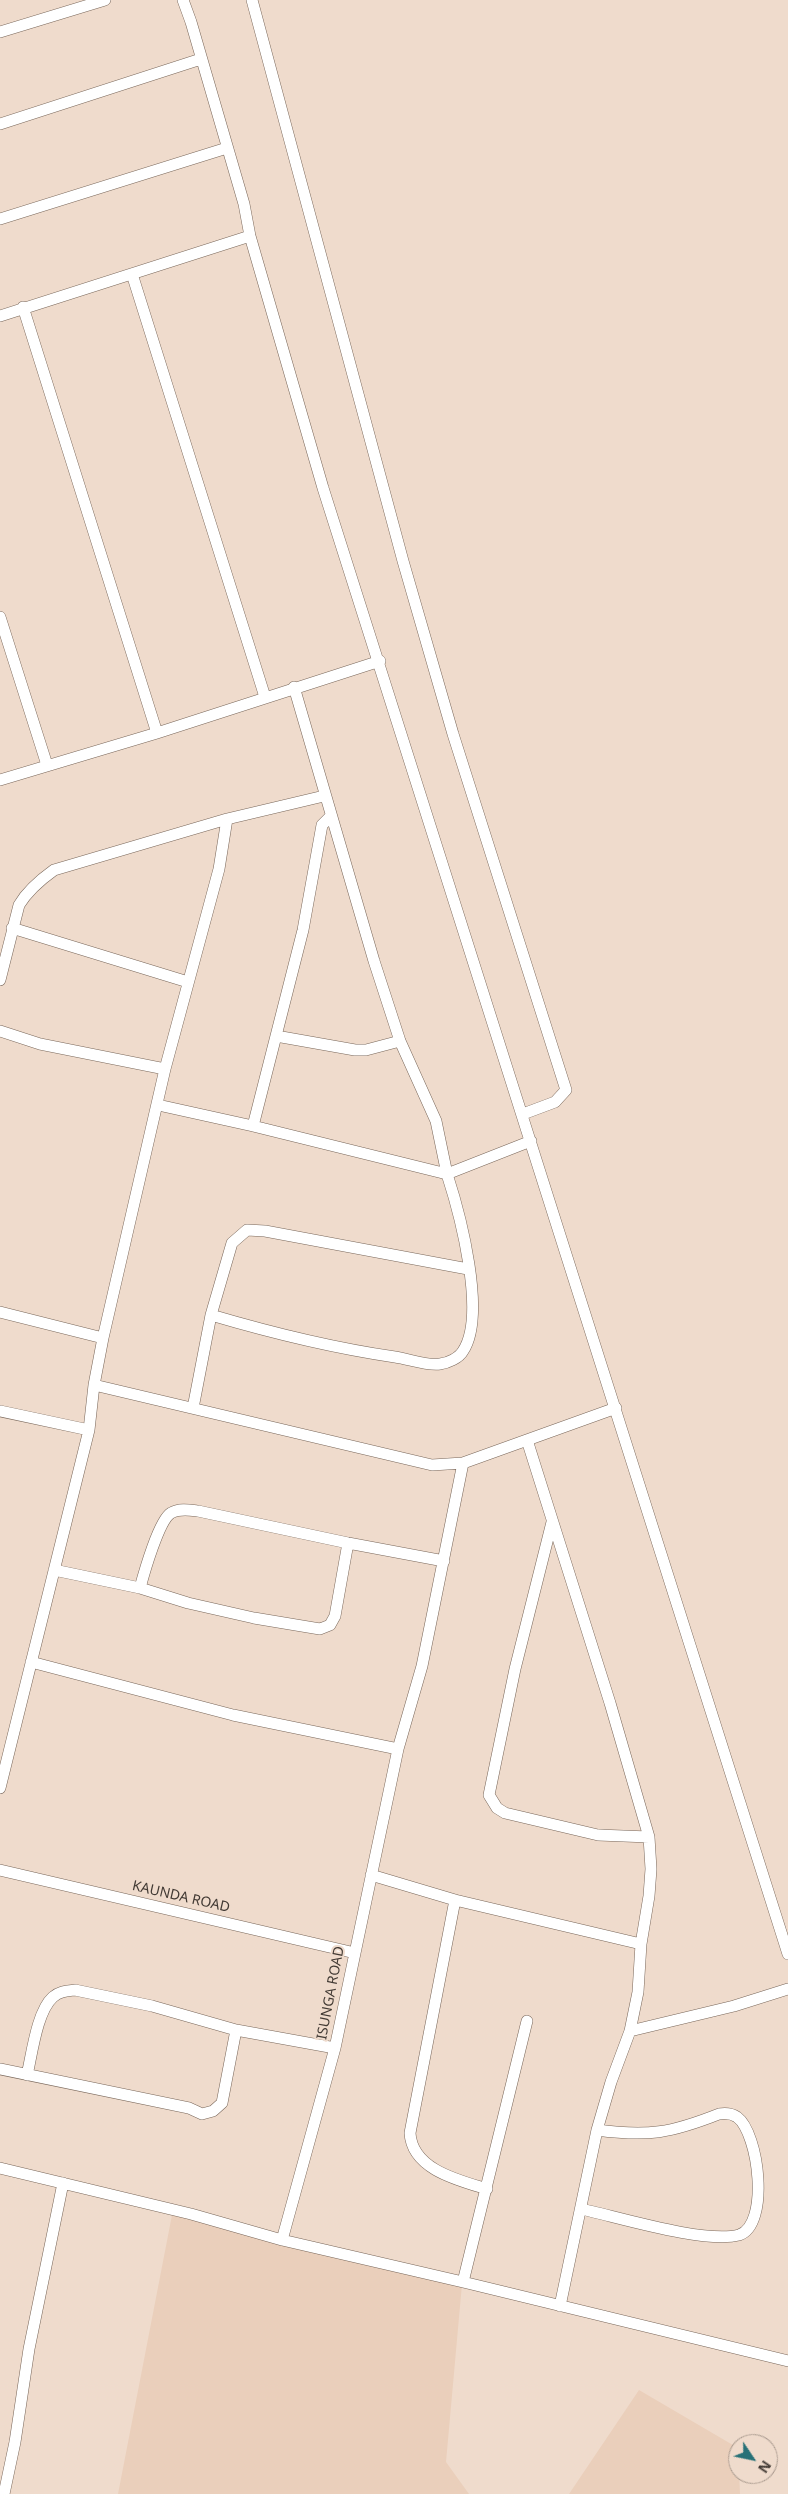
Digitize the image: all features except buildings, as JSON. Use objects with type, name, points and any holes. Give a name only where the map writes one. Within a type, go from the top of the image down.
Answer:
[{"type":"street","points":[[0,32],[105,0]]},
{"type":"street","points":[[183,0],[244,204],[250,236],[323,488],[380,661],[788,1954]]},
{"type":"street","points":[[252,0],[405,570],[453,734],[566,1090],[555,1102],[523,1114]]},
{"type":"street","points":[[0,124],[201,60]]},
{"type":"street","points":[[0,219],[227,148]]},
{"type":"street","points":[[0,316],[250,236]]},
{"type":"street","points":[[132,274],[265,697]]},
{"type":"street","points":[[24,308],[157,733]]},
{"type":"street","points":[[0,617],[47,765]]},
{"type":"street","points":[[0,780],[157,733],[294,687],[380,661]]},
{"type":"street","points":[[211,1315],[291,1338],[439,1364],[452,1360],[463,1352],[470,1334],[474,1303],[459,1214],[447,1174],[436,1121],[400,1042],[324,796],[294,687]]},
{"type":"street","points":[[0,980],[19,905],[25,895],[40,880],[54,870],[227,819],[324,796]]},
{"type":"street","points":[[253,1126],[303,930],[322,825],[331,816]]},
{"type":"street","points":[[1,1784],[89,1430],[94,1385],[103,1338],[165,1069],[219,870],[227,819]]},
{"type":"street","points":[[12,928],[188,982]]},
{"type":"street","points":[[0,1031],[40,1044],[165,1069]]},
{"type":"street","points":[[276,1036],[355,1050],[372,1049],[400,1042]]},
{"type":"street","points":[[158,1105],[253,1126],[447,1174],[531,1141]]},
{"type":"street","points":[[193,1408],[211,1315],[232,1243],[247,1230],[265,1231],[468,1269]]},
{"type":"street","points":[[0,1312],[103,1338]]},
{"type":"street","points":[[94,1385],[432,1465],[463,1463],[616,1408]]},
{"type":"street","points":[[0,1411],[89,1430]]},
{"type":"street","points":[[527,1440],[610,1703],[649,1837],[651,1869],[649,1896],[641,1944],[638,1992],[630,2031],[611,2082],[597,2130],[560,2306]]},
{"type":"street","name":"ISUNGA ROAD","points":[[282,2240],[335,2048],[398,1749],[422,1666],[463,1463]]},
{"type":"street","points":[[140,1588],[149,1557],[164,1522],[169,1514],[176,1511],[198,1511],[348,1543],[444,1560]]},
{"type":"street","points":[[552,1522],[515,1669],[488,1795],[497,1808],[505,1813],[598,1835],[649,1837]]},
{"type":"street","points":[[54,1570],[140,1588],[188,1603],[254,1618],[320,1629],[330,1625],[335,1616],[348,1543]]},
{"type":"street","points":[[31,1662],[233,1716],[398,1749]]},
{"type":"street","name":"KAUNDA ROAD","points":[[0,1870],[354,1953]]},
{"type":"street","points":[[371,1875],[456,1900],[641,1944]]},
{"type":"street","points":[[456,1900],[410,2133],[411,2146],[416,2155],[434,2169],[487,2189]]},
{"type":"street","points":[[630,2031],[734,2006],[788,1989]]},
{"type":"street","points":[[27,2075],[46,2005],[62,1991],[75,1990],[152,2006],[236,2030],[335,2048]]},
{"type":"street","points":[[463,2282],[527,2022]]},
{"type":"street","points":[[0,2069],[189,2108],[202,2114],[213,2111],[222,2103],[236,2030]]},
{"type":"street","points":[[581,2209],[698,2235],[725,2237],[740,2234],[748,2229],[754,2216],[758,2192],[757,2163],[749,2134],[738,2118],[728,2113],[718,2114],[661,2133],[639,2135],[597,2130]]},
{"type":"street","points":[[0,2168],[191,2214],[282,2240],[463,2282],[788,2362]]},
{"type":"street","points":[[4,2494],[15,2442],[29,2349],[63,2183]]},
{"type":"shaded area","points":[[172,2215],[462,2284],[446,2462],[469,2494],[118,2494]]},
{"type":"shaded area","points":[[639,2390],[728,2442],[728,2484],[740,2484],[740,2494],[569,2494]]}]
